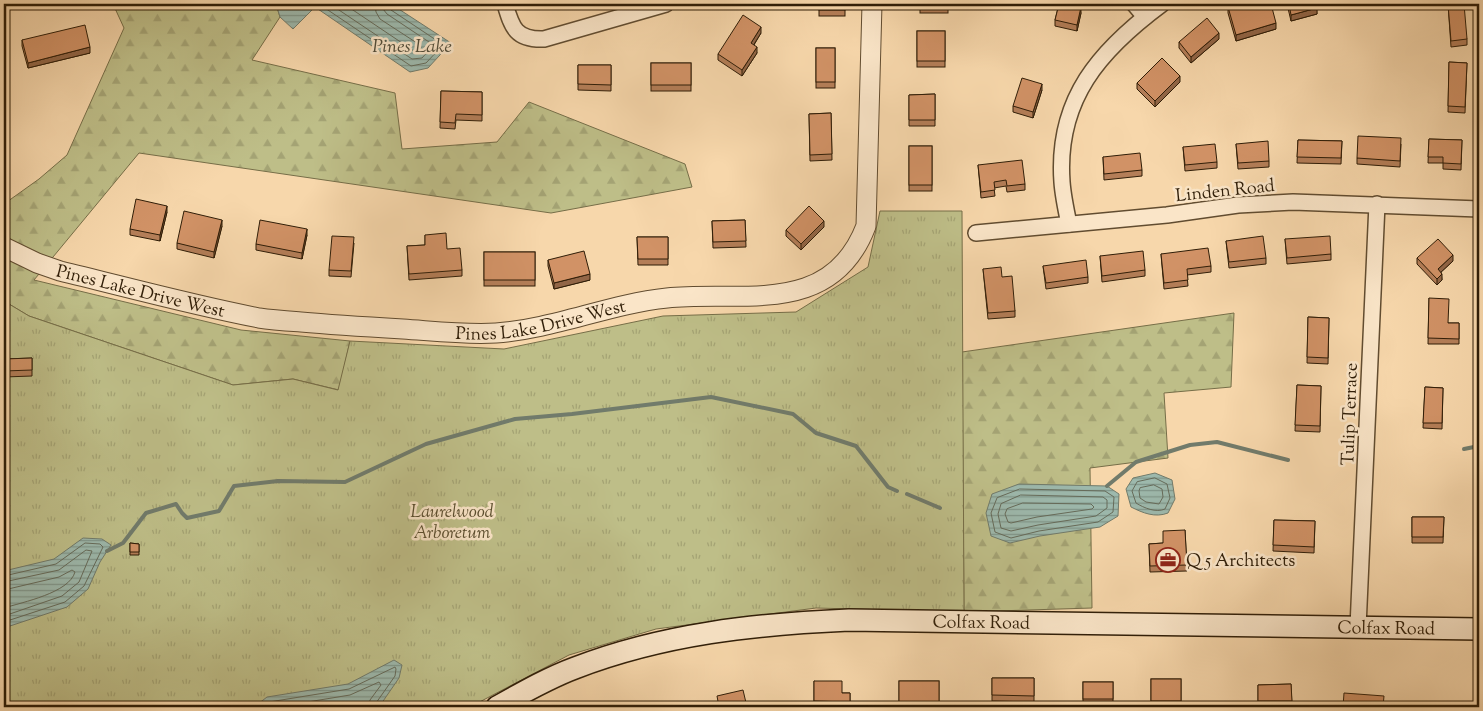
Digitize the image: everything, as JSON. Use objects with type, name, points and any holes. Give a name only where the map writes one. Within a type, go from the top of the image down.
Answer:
[{"type":"main road","name":"Colfax Road","points":[[497,707],[542,682],[606,656],[691,636],[760,626],[849,620],[1479,629]]},
{"type":"street","points":[[504,4],[516,32],[534,40],[544,40],[666,4]]},
{"type":"street","name":"Pines Lake Drive West","points":[[4,247],[37,263],[60,271],[261,318],[369,328],[493,333],[518,331],[644,301],[668,298],[764,297],[785,294],[822,280],[838,269],[851,256],[860,242],[866,226],[872,4]]},
{"type":"street","points":[[1134,4],[1145,17]]},
{"type":"street","points":[[1069,224],[1062,172],[1063,153],[1070,113],[1080,90],[1093,69],[1126,33],[1162,4]]},
{"type":"street","name":"Linden Road","points":[[976,233],[1247,204],[1293,202],[1479,209]]},
{"type":"street","name":"Tulip Terrace","points":[[1358,627],[1377,204]]},
{"type":"green space","points":[[113,4],[276,4],[280,17],[252,60],[395,93],[402,149],[497,142],[529,102],[685,164],[692,187],[551,213],[139,153],[34,280],[241,330],[350,341],[339,390],[293,379],[233,385],[29,316],[4,301],[4,204],[39,179],[67,155],[124,28]]},
{"type":"green space","name":"Laurelwood Arboretum","points":[[880,211],[962,211],[964,612],[816,608],[656,629],[569,655],[470,707],[4,707],[4,301],[29,316],[233,385],[293,379],[338,390],[350,341],[504,349],[663,316],[796,312],[868,267]]},
{"type":"green space","points":[[1234,313],[1231,387],[1164,393],[1168,458],[1090,468],[1092,608],[964,612],[962,352]]},
{"type":"water","name":"Pines Lake","points":[[276,4],[391,4],[451,43],[428,68],[410,72],[315,7],[293,29],[280,17]]},
{"type":"water","points":[[1155,473],[1172,480],[1175,499],[1168,513],[1158,515],[1149,514],[1131,507],[1126,489],[1133,478]]},
{"type":"water","points":[[1019,484],[1107,486],[1119,494],[1118,516],[1100,527],[1040,536],[1010,543],[991,536],[986,513],[992,494]]},
{"type":"water","points":[[83,538],[102,539],[111,545],[100,562],[88,589],[67,607],[4,628],[4,571],[54,559]]},
{"type":"water","points":[[394,660],[402,665],[399,678],[379,707],[254,707],[267,697],[348,684]]},
{"type":"building","points":[[819,4],[845,4],[845,10],[819,10]]},
{"type":"building","points":[[920,4],[948,4],[948,7],[920,7]]},
{"type":"building","points":[[1059,4],[1076,4],[1076,6],[1081,7],[1077,25],[1055,20]]},
{"type":"building","points":[[1238,4],[1271,4],[1276,23],[1236,35],[1228,7]]},
{"type":"building","points":[[1289,4],[1316,4],[1317,8],[1291,15]]},
{"type":"building","points":[[1448,4],[1464,4],[1467,39],[1451,41]]},
{"type":"building","points":[[743,15],[761,27],[751,43],[757,47],[742,70],[718,54]]},
{"type":"building","points":[[1207,18],[1219,33],[1191,57],[1179,42]]},
{"type":"building","points":[[85,25],[90,47],[28,63],[22,40]]},
{"type":"building","points":[[917,31],[945,31],[945,61],[917,61]]},
{"type":"building","points":[[816,48],[835,48],[835,82],[816,82]]},
{"type":"building","points":[[1162,58],[1180,76],[1155,101],[1137,83]]},
{"type":"building","points":[[1449,62],[1467,63],[1465,107],[1448,106]]},
{"type":"building","points":[[651,63],[691,63],[691,85],[651,85]]},
{"type":"building","points":[[578,65],[611,65],[611,85],[578,84]]},
{"type":"building","points":[[1022,78],[1042,84],[1033,112],[1013,106]]},
{"type":"building","points":[[441,91],[482,92],[482,115],[456,114],[455,123],[440,122]]},
{"type":"building","points":[[935,94],[935,120],[909,120],[909,95]]},
{"type":"building","points":[[831,113],[832,154],[810,155],[809,114]]},
{"type":"building","points":[[1358,136],[1401,138],[1400,161],[1357,158]]},
{"type":"building","points":[[1429,139],[1462,140],[1461,164],[1443,163],[1443,157],[1428,157]]},
{"type":"building","points":[[1298,140],[1342,141],[1341,158],[1297,157]]},
{"type":"building","points":[[1268,141],[1269,161],[1238,163],[1236,144]]},
{"type":"building","points":[[1215,144],[1217,162],[1185,165],[1183,147]]},
{"type":"building","points":[[909,146],[932,146],[932,185],[909,185]]},
{"type":"building","points":[[1140,153],[1142,170],[1104,174],[1103,157]]},
{"type":"building","points":[[1022,160],[1025,184],[1007,186],[1006,180],[994,182],[995,190],[981,192],[978,165]]},
{"type":"building","points":[[136,199],[167,206],[160,235],[130,229]]},
{"type":"building","points":[[809,206],[824,221],[801,244],[786,230]]},
{"type":"building","points":[[184,211],[222,220],[214,252],[177,243]]},
{"type":"building","points":[[260,220],[307,229],[302,253],[256,244]]},
{"type":"building","points":[[745,220],[746,241],[713,242],[712,221]]},
{"type":"building","points":[[446,233],[447,249],[460,248],[462,270],[409,274],[407,246],[425,245],[425,235]]},
{"type":"building","points":[[332,236],[354,237],[351,271],[329,270]]},
{"type":"building","points":[[1263,236],[1266,258],[1229,262],[1226,241]]},
{"type":"building","points":[[1330,236],[1331,254],[1287,258],[1285,239]]},
{"type":"building","points":[[637,237],[668,237],[668,259],[638,259]]},
{"type":"building","points":[[1438,239],[1453,255],[1438,269],[1442,274],[1437,279],[1417,258]]},
{"type":"building","points":[[1208,248],[1211,266],[1187,269],[1188,280],[1164,283],[1161,254]]},
{"type":"building","points":[[584,251],[590,274],[554,283],[548,260]]},
{"type":"building","points":[[1143,251],[1145,270],[1102,276],[1100,256]]},
{"type":"building","points":[[484,252],[535,252],[535,280],[484,280]]},
{"type":"building","points":[[1086,260],[1088,277],[1046,283],[1043,266]]},
{"type":"building","points":[[1001,267],[1002,277],[1012,276],[1015,311],[988,313],[983,269]]},
{"type":"building","points":[[1429,298],[1449,299],[1448,323],[1459,323],[1459,339],[1428,338]]},
{"type":"building","points":[[1308,317],[1329,318],[1328,358],[1307,357]]},
{"type":"building","points":[[32,358],[32,370],[4,371],[4,359]]},
{"type":"building","points":[[1297,385],[1321,386],[1320,426],[1295,425]]},
{"type":"building","points":[[1425,387],[1443,388],[1442,423],[1423,423]]},
{"type":"building","points":[[1412,517],[1444,517],[1443,537],[1412,537]]},
{"type":"building","points":[[1274,520],[1315,521],[1314,547],[1273,545]]},
{"type":"building","name":"Q 5 Architects","points":[[1185,530],[1187,565],[1150,566],[1149,544],[1163,543],[1163,531]]},
{"type":"building","points":[[130,543],[139,544],[139,552],[130,552]]},
{"type":"building","points":[[992,678],[1034,678],[1034,696],[992,695]]},
{"type":"building","points":[[1151,679],[1181,679],[1181,701],[1151,701]]},
{"type":"building","points":[[814,681],[842,681],[842,693],[850,693],[850,702],[814,701]]},
{"type":"building","points":[[899,681],[939,681],[939,706],[899,706]]},
{"type":"building","points":[[1083,682],[1113,682],[1113,699],[1083,699]]},
{"type":"building","points":[[1291,684],[1292,701],[1258,701],[1258,685]]},
{"type":"building","points":[[743,690],[747,707],[719,707],[717,696]]},
{"type":"building","points":[[1344,693],[1384,696],[1383,707],[1343,707]]},
{"type":"waterway","points":[[107,551],[123,543],[146,513],[176,504],[187,518],[219,511],[234,486],[278,481],[345,482],[426,444],[515,419],[711,397],[793,414],[816,433],[856,446],[888,487],[897,491]]},
{"type":"waterway","points":[[1107,486],[1136,462],[1190,445],[1217,442],[1288,460]]},
{"type":"waterway","points":[[1464,449],[1479,446]]},
{"type":"waterway","points":[[907,494],[940,508]]},
{"type":"place","name":"Q 5 Architects","points":[[1168,560]]}]
